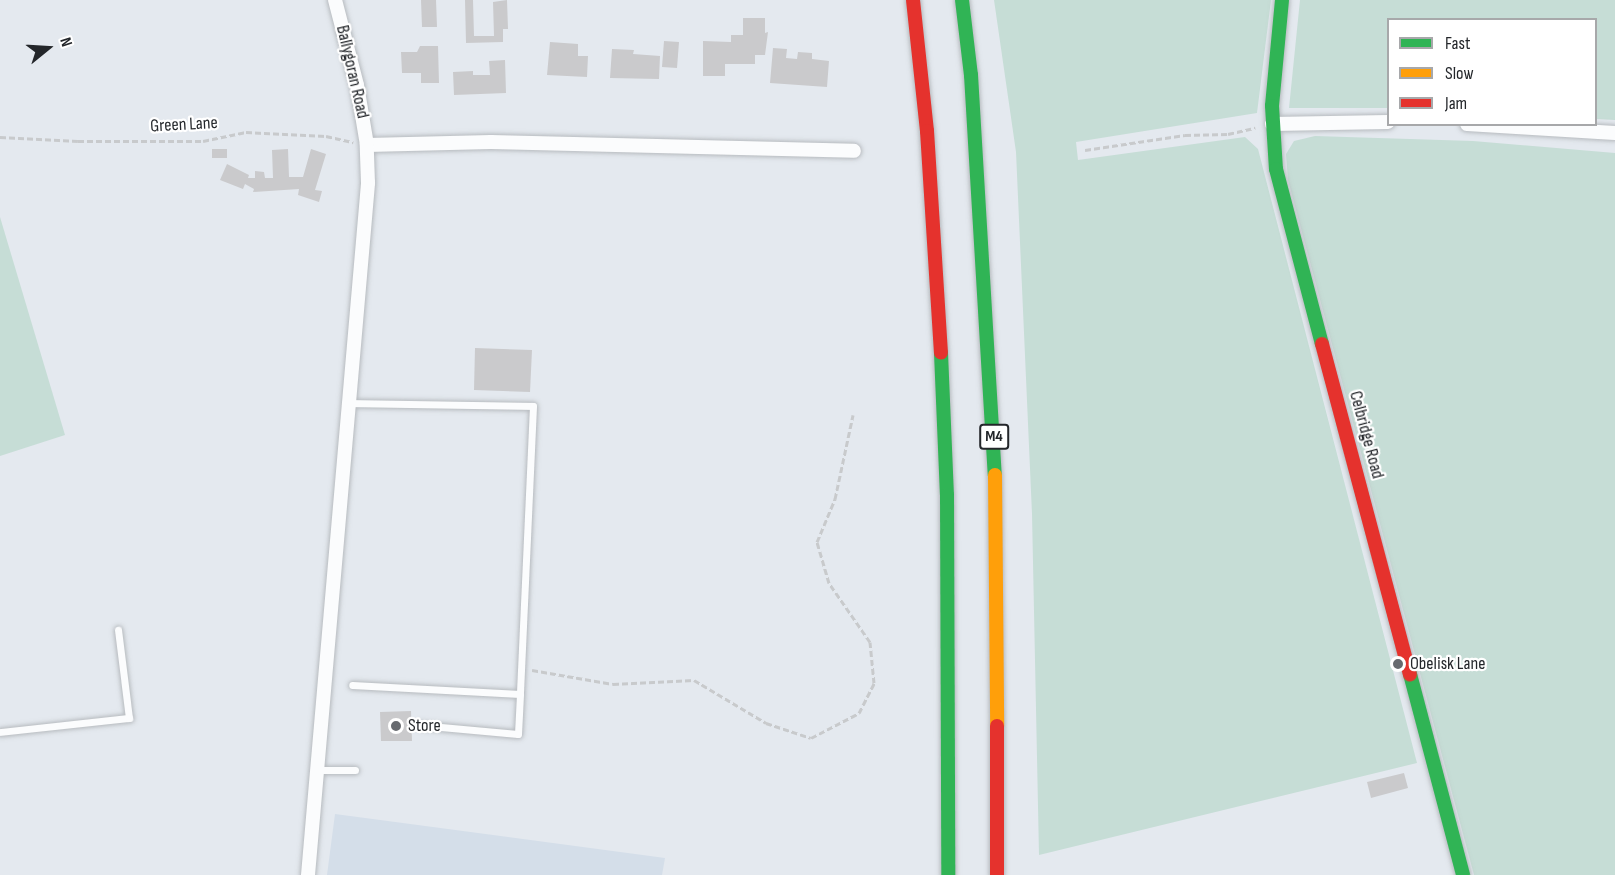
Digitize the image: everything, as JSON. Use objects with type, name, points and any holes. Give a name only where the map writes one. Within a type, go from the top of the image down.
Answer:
[{"type":"main road","points":[[913,0],[928,154],[947,484],[948,875]]},
{"type":"main road","name":"M4","points":[[962,0],[974,110],[994,417],[998,573],[997,875]]},
{"type":"main road","name":"Celbridge Road","points":[[1282,0],[1272,124],[1276,169],[1462,875]]},
{"type":"street","name":"Ballygoran Road","points":[[308,875],[368,183],[367,145],[357,85],[335,0]]},
{"type":"street","points":[[1272,124],[1387,122]]},
{"type":"street","points":[[1500,126],[1615,133]]},
{"type":"street","points":[[367,145],[491,142],[854,151]]},
{"type":"lane","points":[[349,403],[532,406],[518,734],[419,725]]},
{"type":"lane","points":[[0,732],[129,718],[118,630]]},
{"type":"lane","points":[[352,685],[520,694]]},
{"type":"lane","points":[[318,770],[355,770]]},
{"type":"path","points":[[1085,150],[1185,135],[1228,134],[1272,124]]},
{"type":"path","name":"Green Lane","points":[[0,137],[78,141],[203,141],[246,132],[326,136],[367,145]]},
{"type":"path","points":[[521,668],[613,684],[694,680],[766,723],[812,738],[859,713],[874,683],[870,642],[829,583],[817,542],[835,499],[854,415]]},
{"type":"shaded area","points":[[335,814],[665,858],[662,875],[327,875]]},
{"type":"green space","points":[[994,0],[1271,0],[1257,113],[1076,142],[1078,160],[1245,137],[1258,149],[1417,763],[1039,855],[1032,514],[1016,152]]},
{"type":"green space","points":[[1300,0],[1615,0],[1615,120],[1597,119],[1597,18],[1387,18],[1387,108],[1289,108]]},
{"type":"green space","points":[[1315,136],[1473,141],[1615,153],[1615,875],[1474,875],[1288,180],[1286,154],[1294,141]]},
{"type":"green space","points":[[0,217],[65,435],[0,456]]},
{"type":"building","points":[[421,0],[436,0],[437,27],[422,27]]},
{"type":"building","points":[[465,0],[473,0],[474,36],[494,36],[493,2],[507,0],[508,29],[503,29],[503,42],[466,43]]},
{"type":"building","points":[[743,18],[765,18],[765,33],[768,32],[765,55],[755,55],[755,64],[725,64],[725,76],[703,76],[703,41],[731,42],[731,35],[743,35]]},
{"type":"building","points":[[664,41],[679,42],[677,68],[662,67]]},
{"type":"building","points":[[550,42],[578,44],[578,56],[588,56],[587,77],[547,75]]},
{"type":"building","points":[[420,46],[438,46],[439,83],[421,83],[421,73],[402,73],[401,52],[417,52]]},
{"type":"building","points":[[773,48],[787,49],[786,58],[797,59],[798,52],[812,53],[812,59],[829,61],[827,87],[770,83]]},
{"type":"building","points":[[612,49],[634,50],[633,54],[660,56],[659,79],[610,78]]},
{"type":"building","points":[[505,60],[506,93],[454,95],[453,72],[473,71],[473,75],[490,75],[489,61]]},
{"type":"building","points":[[212,149],[227,149],[227,158],[212,158]]},
{"type":"building","points":[[288,149],[289,177],[303,177],[311,149],[326,154],[315,190],[322,191],[319,202],[298,195],[299,189],[253,192],[254,189],[245,184],[243,189],[220,180],[227,164],[249,175],[248,178],[255,178],[255,171],[264,172],[265,178],[273,178],[272,150]]},
{"type":"building","points":[[475,348],[532,350],[530,392],[474,390]]},
{"type":"building","name":"Store","points":[[411,711],[412,741],[381,741],[380,712]]},
{"type":"building","points":[[1404,773],[1408,788],[1371,798],[1367,782]]},
{"type":"traffic: fast","points":[[962,0],[971,75],[995,475]]},
{"type":"traffic: fast","points":[[1282,0],[1272,106],[1276,169],[1322,344]]},
{"type":"traffic: fast","points":[[941,353],[947,495],[948,875]]},
{"type":"traffic: fast","points":[[1410,674],[1463,875]]},
{"type":"traffic: slow","points":[[995,475],[997,726]]},
{"type":"traffic: jam","points":[[913,0],[927,131],[941,353]]},
{"type":"traffic: jam","points":[[1322,344],[1410,674]]},
{"type":"traffic: jam","points":[[997,726],[997,875]]},
{"type":"place","name":"Obelisk Lane","points":[[1398,664]]},
{"type":"place","name":"Store","points":[[396,726]]}]
